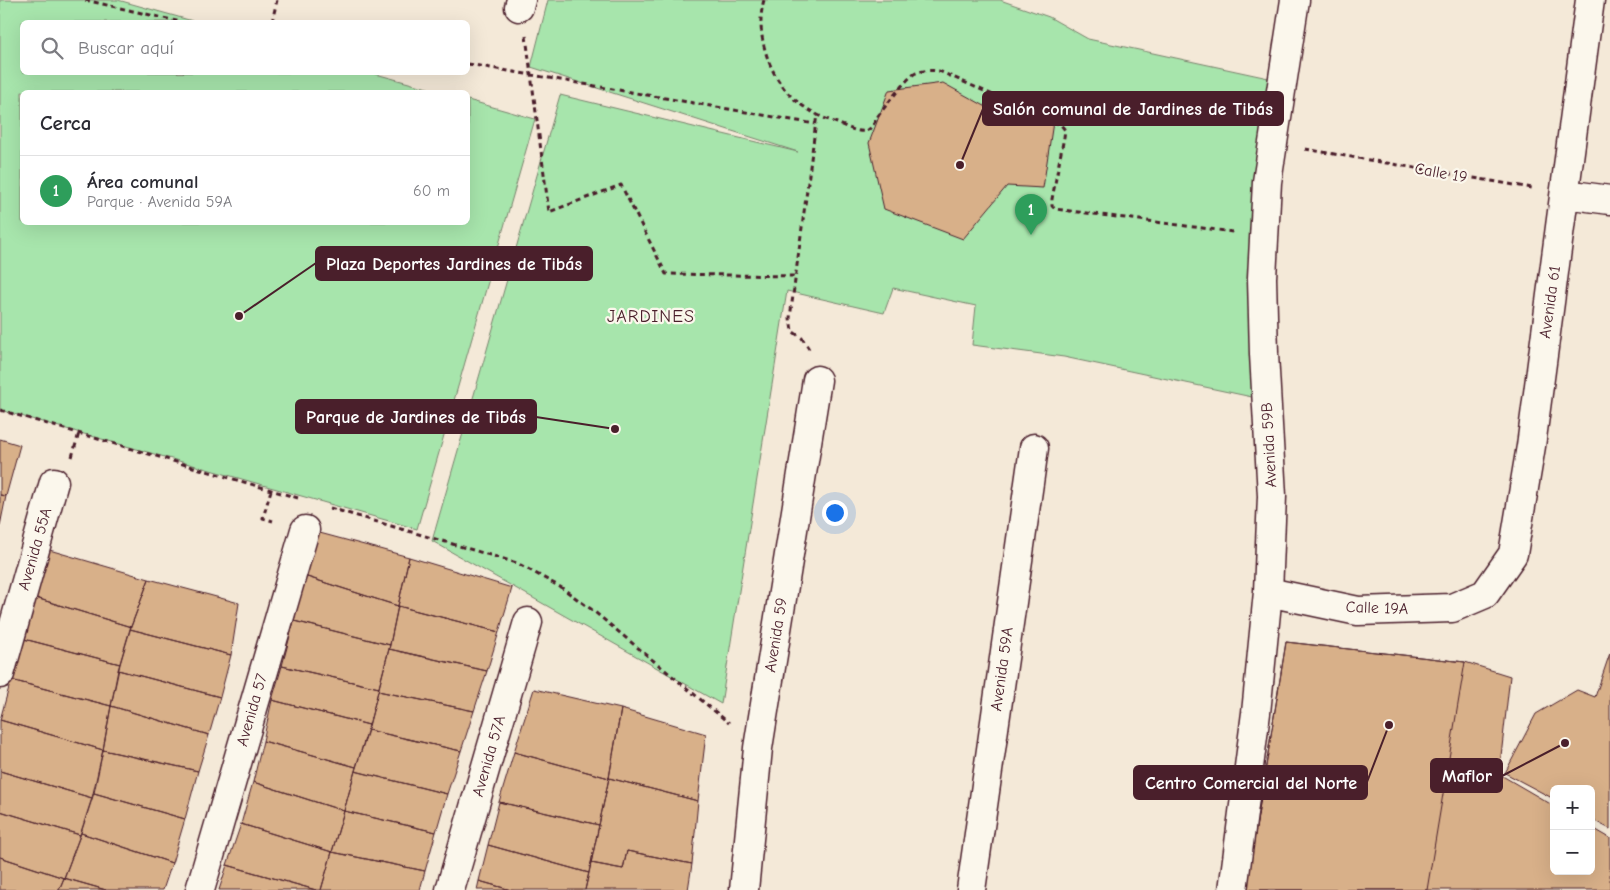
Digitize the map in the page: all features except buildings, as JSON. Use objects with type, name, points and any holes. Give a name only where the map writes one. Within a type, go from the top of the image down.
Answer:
[{"type":"street","name":"Avenida 59B","points":[[1233,890],[1256,713],[1268,592],[1272,496],[1264,363],[1262,278],[1267,182],[1295,0]]},
{"type":"street","name":"Avenida 61","points":[[1485,594],[1513,554],[1531,446],[1590,0]]},
{"type":"street","points":[[1565,194],[1610,200]]},
{"type":"street","name":"Avenida 59","points":[[744,890],[758,748],[817,380]]},
{"type":"street","name":"Avenida 59A","points":[[971,890],[1034,448]]},
{"type":"street","name":"Avenida 55A","points":[[0,674],[54,482]]},
{"type":"street","name":"Avenida 57","points":[[200,890],[305,530]]},
{"type":"street","name":"Calle 19A","points":[[1268,592],[1358,611],[1452,608],[1485,594]]},
{"type":"street","name":"Avenida 57A","points":[[450,890],[528,622]]},
{"type":"path","points":[[85,0],[172,20]]},
{"type":"path","points":[[272,20],[277,0]]},
{"type":"path","points":[[764,0],[760,14],[767,56],[787,92],[799,103],[817,114],[848,128],[866,131],[914,74],[928,70],[938,71],[1061,126],[1064,130],[1064,137],[1052,199],[1052,206],[1055,208],[1236,232]]},
{"type":"path","points":[[520,3],[518,15],[526,33],[549,212],[621,186],[666,274],[795,276]]},
{"type":"path","points":[[470,64],[816,124]]},
{"type":"path","points":[[817,114],[790,325],[792,331],[806,343],[817,380]]},
{"type":"path","name":"Calle 19","points":[[1273,144],[1565,194]]},
{"type":"path","points":[[0,410],[305,500]]},
{"type":"path","points":[[263,518],[271,490]]},
{"type":"path","points":[[322,506],[517,563],[542,576],[591,609],[758,748]]},
{"type":"green space","points":[[0,0],[118,0],[189,20],[20,20],[20,75],[379,75],[435,90],[20,90],[20,225],[470,225],[470,101],[535,119],[417,529],[0,410]]},
{"type":"green space","points":[[548,0],[1000,0],[1049,17],[1088,39],[1282,81],[1266,400],[1064,357],[972,345],[976,306],[893,288],[884,313],[787,291],[721,704],[432,541],[560,95],[798,152],[531,67]]},
{"type":"place","name":"Salón comunal de Jardines de Tibás","points":[[960,165]]},
{"type":"place","name":"Área comunal","points":[[1031,235]]},
{"type":"place","name":"Plaza Deportes Jardines de Tibás","points":[[239,316]]},
{"type":"place","name":"Parque de Jardines de Tibás","points":[[615,429]]},
{"type":"place","name":"Centro Comercial del Norte","points":[[1389,725]]},
{"type":"place","name":"Maflor","points":[[1565,743]]},
{"type":"district","name":"JARDINES","points":[[651,316]]}]
